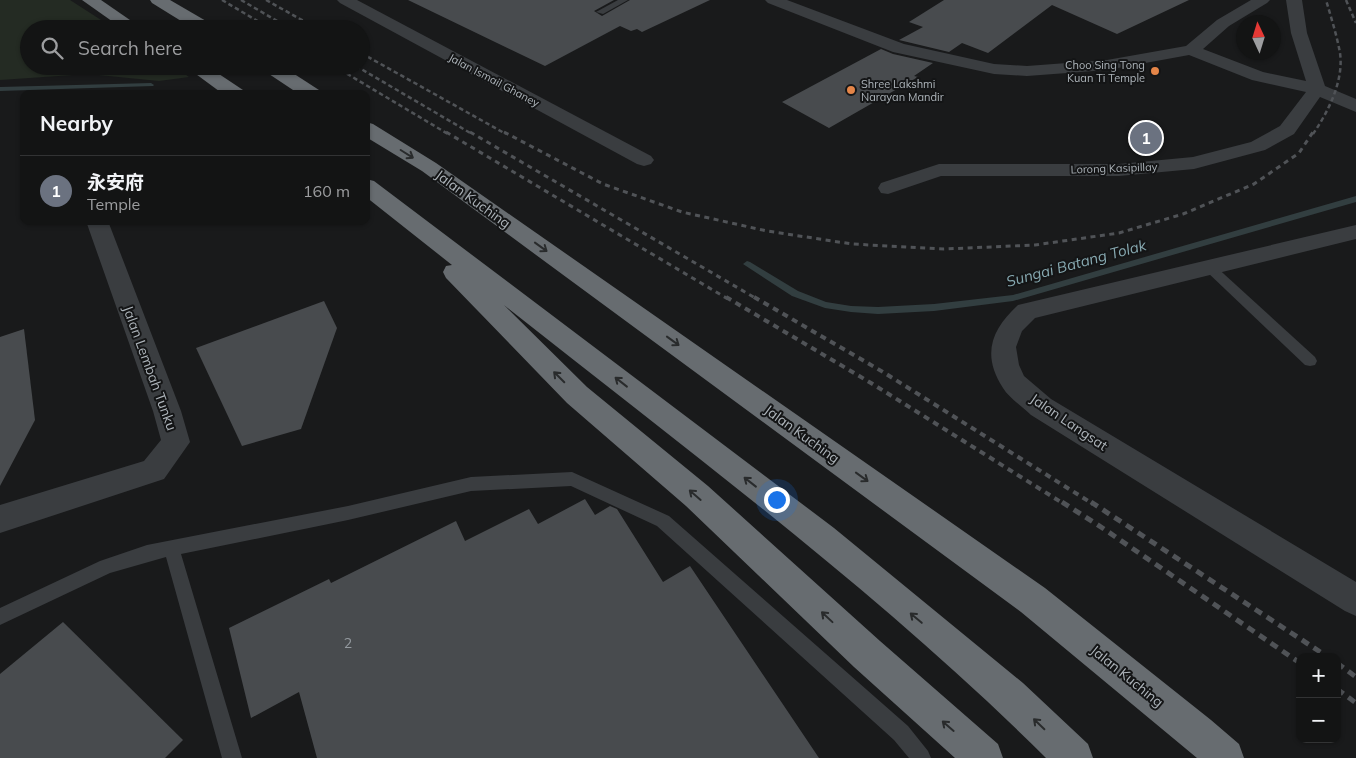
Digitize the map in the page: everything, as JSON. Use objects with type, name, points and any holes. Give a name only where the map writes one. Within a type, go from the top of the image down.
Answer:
[{"type":"highway","points":[[90,0],[121,20]]},
{"type":"highway","points":[[158,0],[192,20]]},
{"type":"highway","points":[[208,75],[230,90]]},
{"type":"highway","points":[[283,75],[306,90]]},
{"type":"highway","name":"Jalan Kuching","points":[[370,130],[429,167],[1034,600],[1190,727],[1225,758]]},
{"type":"highway","points":[[372,190],[577,395],[697,496],[867,654],[984,758]]},
{"type":"highway","points":[[372,190],[823,538],[1010,696],[1074,758]]},
{"type":"street","name":"Jalan Ismail Ghaney","points":[[345,0],[644,160]]},
{"type":"street","points":[[773,0],[900,48],[994,68],[1028,71],[1107,65],[1191,50],[1222,23],[1262,0]]},
{"type":"street","points":[[1294,0],[1299,33],[1317,89]]},
{"type":"street","points":[[1191,50],[1258,76],[1317,89],[1356,106]]},
{"type":"street","name":"Lorong Kasipillay","points":[[888,188],[939,170],[1119,170],[1194,163],[1258,146],[1287,130],[1317,89]]},
{"type":"street","name":"Jalan Lembah Tunku","points":[[0,519],[154,470],[176,442],[167,410],[98,225]]},
{"type":"street","name":"Jalan Langsat","points":[[1356,232],[1027,311],[1011,326],[1003,347],[1006,365],[1014,382],[1041,407],[1356,600]]},
{"type":"lane","points":[[600,12],[624,0]]},
{"type":"lane","points":[[1209,267],[1310,361]]},
{"type":"lane","points":[[0,617],[106,566],[147,553],[471,484],[572,479],[663,521],[901,733],[920,758]]},
{"type":"lane","points":[[172,549],[232,758]]},
{"type":"shaded area","points":[[0,0],[70,0],[101,20],[20,20],[20,75],[73,75],[0,80]]},
{"type":"shaded area","points":[[98,75],[186,75],[189,77],[159,81]]},
{"type":"building","points":[[408,0],[614,0],[594,11],[602,16],[630,0],[710,0],[642,32],[637,29],[631,31],[620,26],[545,66]]},
{"type":"building","points":[[944,0],[1189,0],[1117,34],[1052,5],[988,53],[962,43],[949,52],[899,40],[923,27],[909,22]]},
{"type":"building","name":"Shree Lakshmi Narayan Mandir","points":[[881,49],[893,54],[933,63],[914,76],[918,77],[829,128],[782,102]]},
{"type":"building","points":[[324,301],[337,328],[301,429],[242,446],[196,348]]},
{"type":"building","points":[[24,329],[35,420],[0,486],[0,337]]},
{"type":"building","points":[[585,499],[595,515],[610,506],[617,509],[663,582],[690,566],[819,758],[317,758],[299,692],[251,718],[229,628],[329,579],[331,583],[456,521],[465,541],[529,509],[538,524]]},
{"type":"building","points":[[63,622],[183,740],[165,758],[0,758],[0,674]]},
{"type":"waterway","name":"Sungai Batang Tolak","points":[[0,89],[151,85]]},
{"type":"waterway","name":"Sungai Batang Tolak","points":[[747,264],[802,297],[825,305],[878,311],[934,308],[1013,298],[1356,199]]},
{"type":"railway","points":[[222,0],[256,20]]},
{"type":"railway","points":[[241,0],[275,20]]},
{"type":"railway","points":[[266,0],[302,20]]},
{"type":"railway","points":[[1313,134],[1334,96],[1341,64],[1336,33],[1326,0]]},
{"type":"railway","points":[[1346,0],[1356,23]]},
{"type":"railway","points":[[370,58],[506,134]]},
{"type":"railway","points":[[370,74],[472,134]]},
{"type":"railway","points":[[349,75],[448,134]]},
{"type":"railway","points":[[446,132],[728,299]]},
{"type":"railway","points":[[470,132],[757,299]]},
{"type":"railway","points":[[504,132],[603,184],[682,212],[767,231],[852,244],[944,249],[1035,245],[1119,233],[1183,214],[1254,184],[1299,153],[1313,132]]},
{"type":"railway","points":[[726,297],[871,383],[1064,504]]},
{"type":"railway","points":[[754,297],[883,372],[1093,504]]},
{"type":"railway","points":[[1062,502],[1296,660]]},
{"type":"railway","points":[[1091,502],[1322,653]]},
{"type":"railway","points":[[1341,666],[1356,677]]},
{"type":"railway","points":[[1341,692],[1356,703]]},
{"type":"place","name":"Choo Sing Tong Kuan Ti Temple","points":[[1155,71]]},
{"type":"place","name":"Shree Lakshmi Narayan Mandir","points":[[851,90]]},
{"type":"place","name":"永安府","points":[[1146,138]]}]
